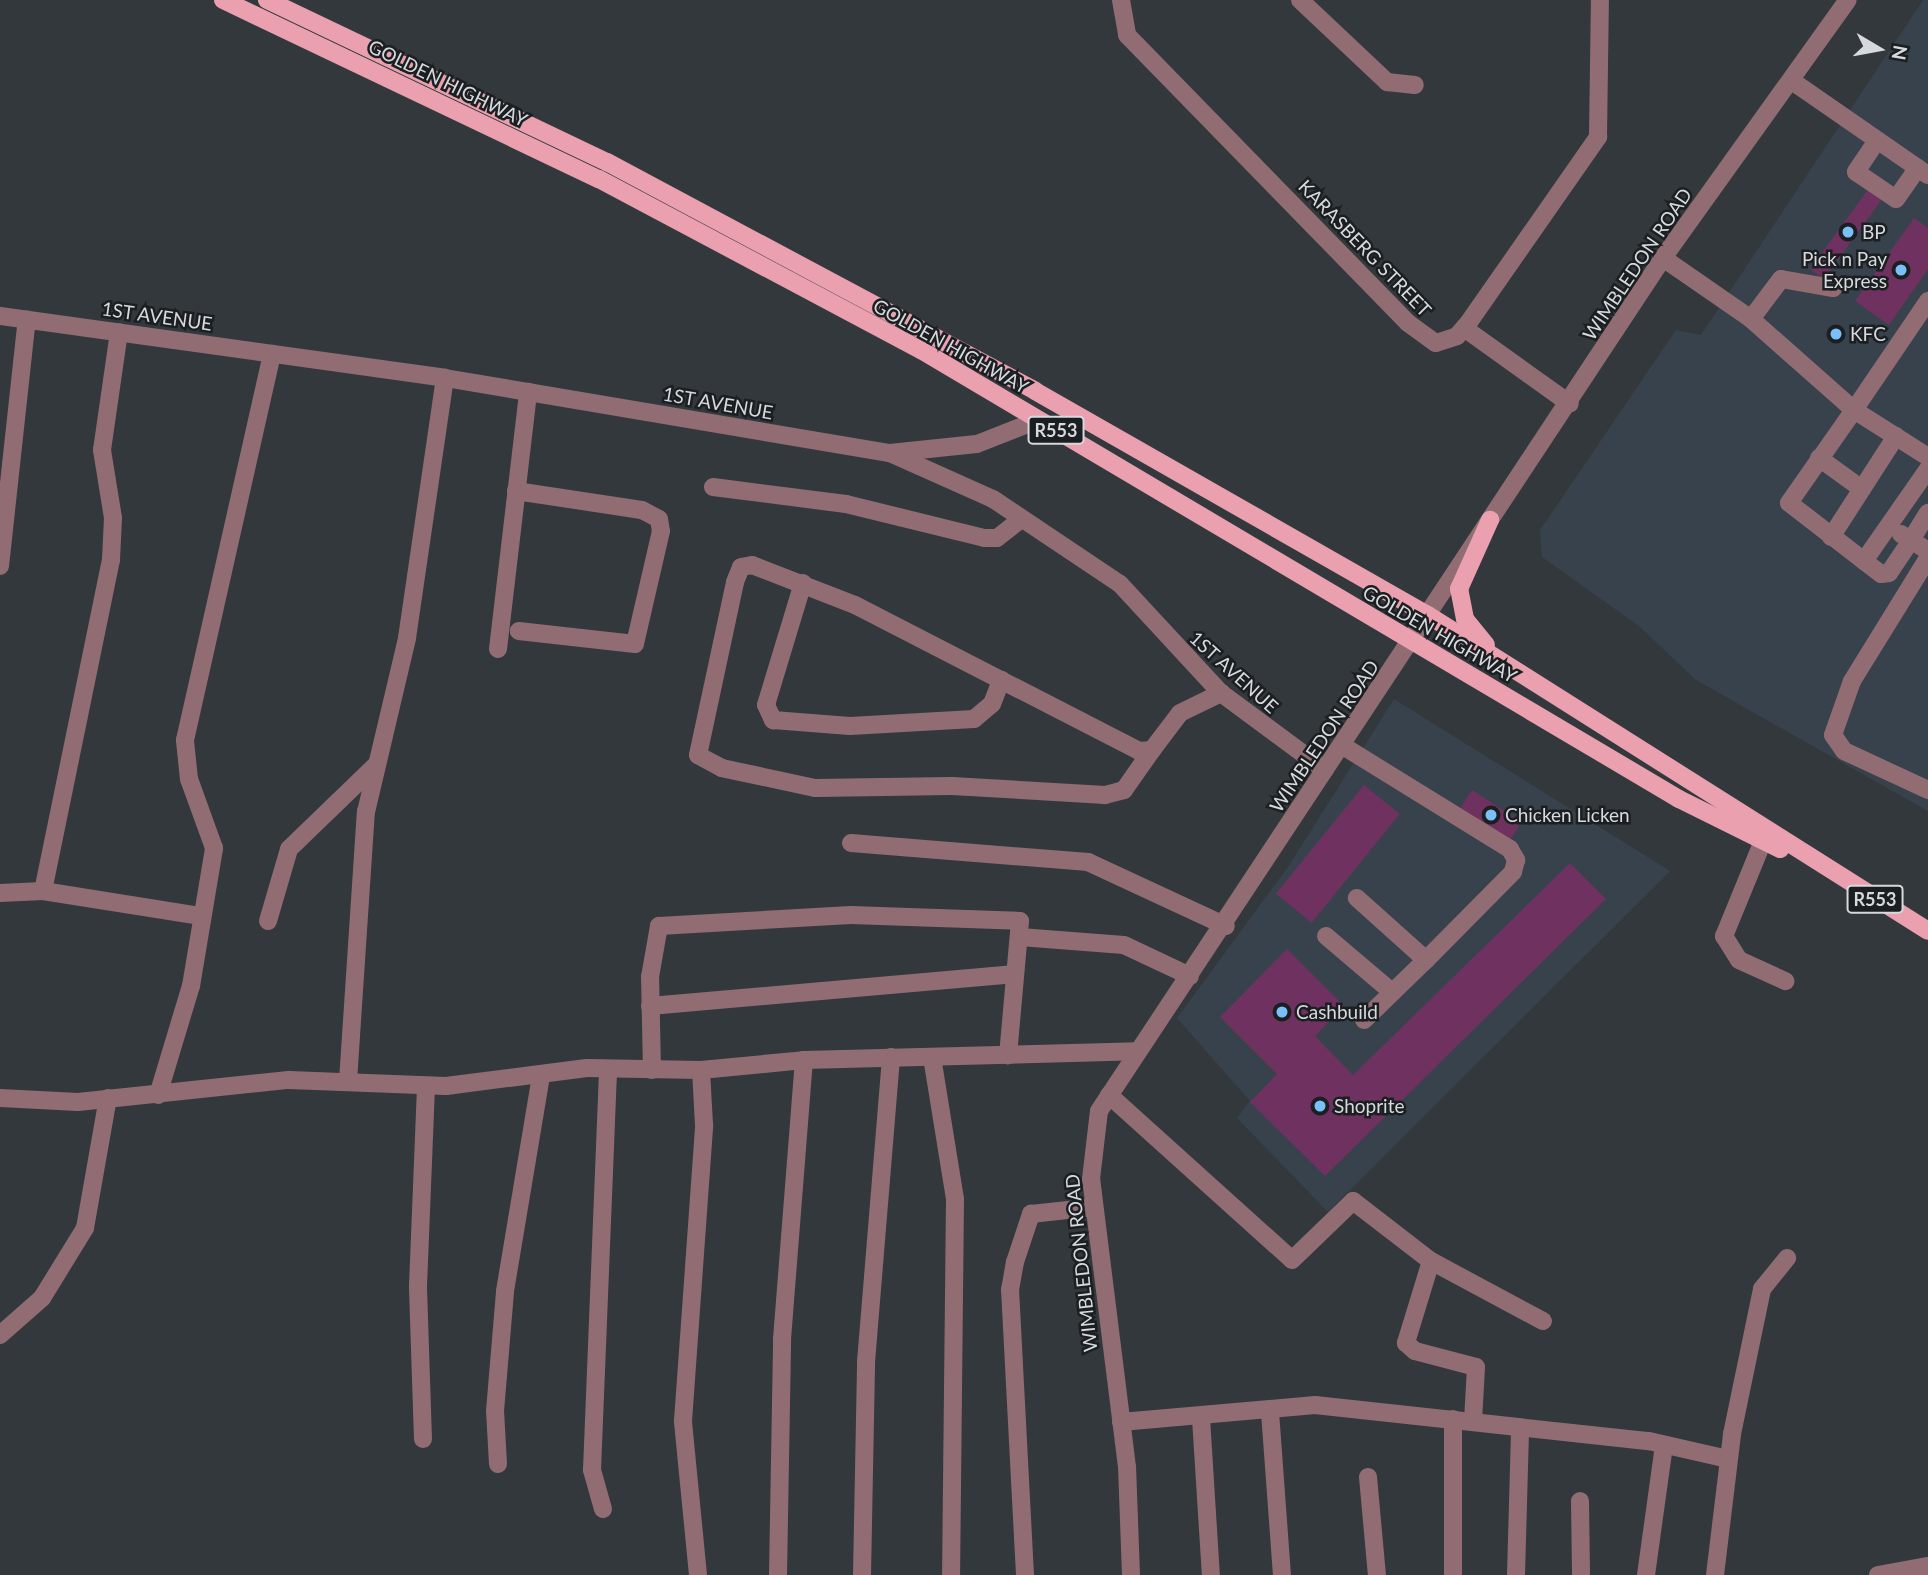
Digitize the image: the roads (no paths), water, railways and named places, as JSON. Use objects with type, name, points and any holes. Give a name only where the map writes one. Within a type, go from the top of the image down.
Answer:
[{"type":"main road","name":"GOLDEN HIGHWAY","points":[[223,0],[599,179],[921,350],[1413,644],[1763,841],[1822,868]]},
{"type":"main road","name":"GOLDEN HIGHWAY","points":[[267,0],[607,162],[809,268],[1428,615],[1822,868],[1928,931]]},
{"type":"main road","points":[[1490,520],[1459,589],[1465,619],[1496,657]]},
{"type":"street","name":"KARASBERG STREET","points":[[1121,0],[1127,35],[1408,323],[1436,343],[1464,328]]},
{"type":"street","points":[[1300,0],[1387,82],[1415,85]]},
{"type":"street","points":[[1570,404],[1464,328],[1598,137],[1600,0]]},
{"type":"street","name":"WIMBLEDON ROAD","points":[[1131,1575],[1121,1422],[1094,1207],[1093,1138],[1109,1094],[1226,926],[1325,770],[1413,644],[1428,615],[1570,404],[1663,258],[1792,82],[1848,0]]},
{"type":"street","points":[[1792,82],[1923,172],[1896,199],[1856,172],[1876,142]]},
{"type":"street","points":[[1663,258],[1751,319],[1854,410],[1928,457]]},
{"type":"street","points":[[1751,319],[1781,279],[1833,288]]},
{"type":"street","points":[[1928,301],[1789,503],[1864,561],[1889,573],[1928,513]]},
{"type":"street","name":"1ST AVENUE","points":[[0,316],[446,378],[890,453],[993,499],[1018,521],[1120,584],[1221,693],[1325,770]]},
{"type":"street","points":[[0,566],[27,319]]},
{"type":"street","points":[[43,891],[111,560],[114,534],[102,450],[119,332]]},
{"type":"street","points":[[158,1095],[181,1025],[214,838],[189,779],[185,740],[272,354]]},
{"type":"street","points":[[348,1081],[366,812],[407,638],[446,378]]},
{"type":"street","points":[[498,649],[528,392]]},
{"type":"street","points":[[890,453],[977,444],[1038,420]]},
{"type":"street","points":[[1831,537],[1896,436]]},
{"type":"street","points":[[1819,458],[1862,489]]},
{"type":"street","points":[[1864,561],[1925,481]]},
{"type":"street","points":[[713,487],[846,504],[984,538],[997,538],[1018,521]]},
{"type":"street","points":[[516,491],[642,510],[659,519],[661,531],[635,644],[519,631]]},
{"type":"street","points":[[1889,527],[1928,551]]},
{"type":"street","points":[[1928,558],[1852,681],[1833,735],[1844,751],[1928,790]]},
{"type":"street","points":[[1152,750],[1115,741],[1001,680],[803,583],[756,566],[741,567],[701,736],[702,761],[815,788],[952,786],[1105,795],[1124,790],[1180,713],[1221,693]]},
{"type":"street","points":[[803,583],[766,705],[773,719],[850,726],[974,719],[992,704],[1001,680]]},
{"type":"street","points":[[1343,746],[1510,849],[1516,859],[1513,872],[1364,1020]]},
{"type":"street","points":[[268,921],[289,849],[377,764]]},
{"type":"street","points":[[1763,841],[1724,936],[1739,960],[1785,981]]},
{"type":"street","points":[[851,843],[1088,862],[1226,926]]},
{"type":"street","points":[[0,893],[43,891],[201,916]]},
{"type":"street","points":[[1357,898],[1426,960]]},
{"type":"street","points":[[652,1070],[652,948],[659,926],[932,913],[1012,916],[1020,920],[1020,937],[1013,974],[1008,1055]]},
{"type":"street","points":[[1326,936],[1392,992]]},
{"type":"street","points":[[1020,937],[1124,945],[1190,976]]},
{"type":"street","points":[[650,1006],[1013,974]]},
{"type":"street","points":[[0,1098],[158,1095],[289,1080],[426,1086],[608,1069],[701,1070],[804,1060],[1137,1051]]},
{"type":"street","points":[[862,1575],[866,1362],[891,1057]]},
{"type":"street","points":[[932,1057],[955,1199],[951,1575]]},
{"type":"street","points":[[778,1575],[782,1339],[804,1060]]},
{"type":"street","points":[[603,1509],[592,1470],[608,1069]]},
{"type":"street","points":[[698,1575],[683,1421],[704,1125],[701,1070]]},
{"type":"street","points":[[498,1464],[495,1411],[505,1291],[541,1075]]},
{"type":"street","points":[[423,1439],[418,1286],[426,1086]]},
{"type":"street","points":[[1109,1094],[1292,1260],[1353,1201],[1431,1261],[1543,1321]]},
{"type":"street","points":[[0,1335],[42,1298],[85,1228],[108,1098]]},
{"type":"street","points":[[1025,1575],[1010,1290],[1015,1262],[1031,1214],[1094,1207]]},
{"type":"street","points":[[1715,1575],[1728,1459],[1762,1289],[1787,1258]]},
{"type":"street","points":[[1431,1261],[1406,1343],[1415,1351],[1471,1362],[1477,1377],[1473,1422]]},
{"type":"street","points":[[1121,1422],[1270,1412],[1315,1405],[1664,1445],[1728,1459]]},
{"type":"street","points":[[1270,1412],[1282,1575]]},
{"type":"street","points":[[1201,1418],[1211,1575]]},
{"type":"street","points":[[1453,1419],[1453,1575]]},
{"type":"street","points":[[1516,1575],[1520,1429]]},
{"type":"street","points":[[1646,1575],[1664,1445]]},
{"type":"street","points":[[1368,1477],[1377,1575]]},
{"type":"street","points":[[1580,1501],[1581,1575]]},
{"type":"street","points":[[1878,1575],[1928,1566]]},
{"type":"place","name":"BP","points":[[1848,232]]},
{"type":"place","name":"Pick n Pay Express","points":[[1901,270]]},
{"type":"place","name":"KFC","points":[[1836,334]]},
{"type":"place","name":"Chicken Licken","points":[[1491,815]]},
{"type":"place","name":"Cashbuild","points":[[1282,1012]]},
{"type":"place","name":"Shoprite","points":[[1320,1106]]}]
